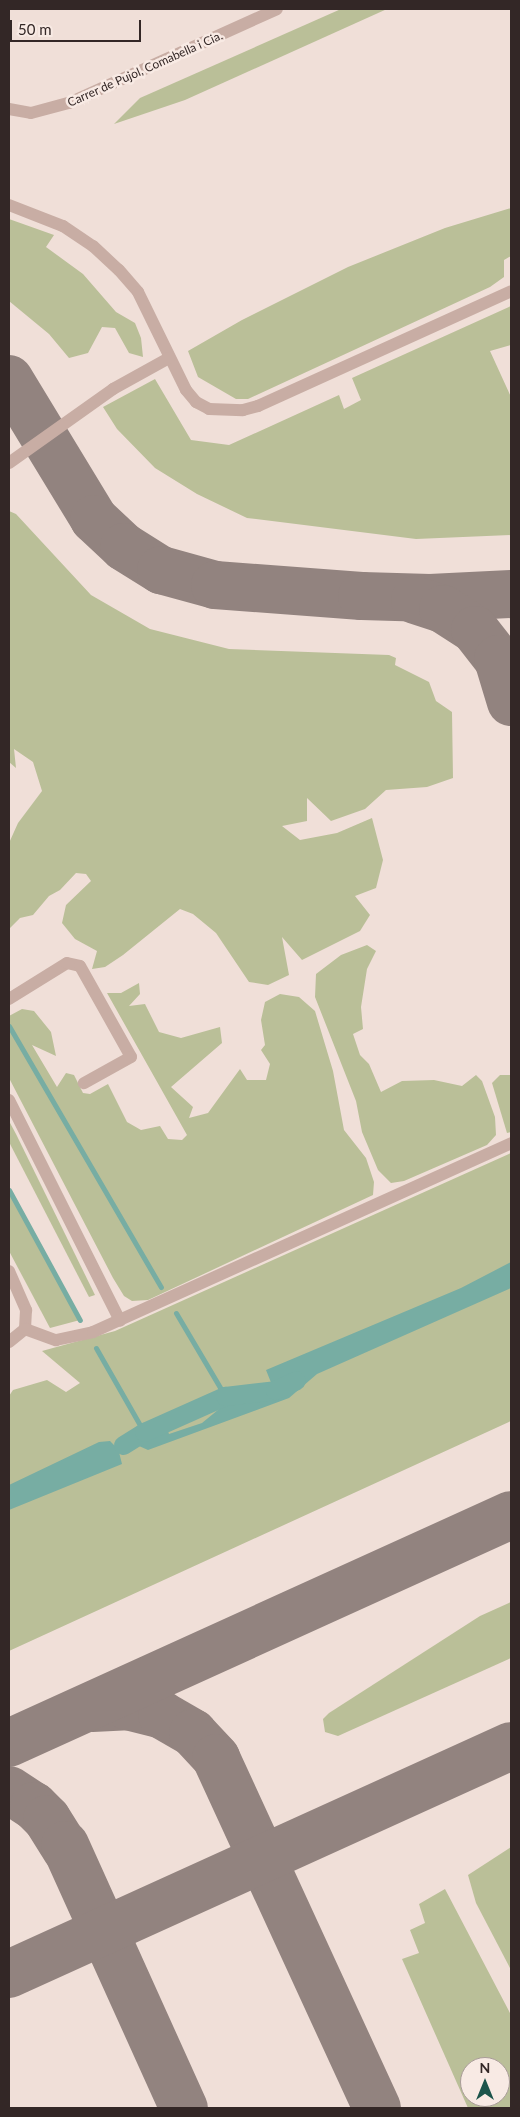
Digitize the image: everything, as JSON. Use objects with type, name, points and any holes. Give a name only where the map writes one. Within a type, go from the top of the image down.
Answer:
[{"type":"street","name":"Carrer de Pujol, Comabella i Cia.","points":[[9,109],[30,113],[69,103],[277,9]]},
{"type":"street","points":[[9,204],[63,226],[92,246],[119,270],[138,292],[169,358],[196,402],[209,409],[243,410],[511,291]]},
{"type":"street","points":[[9,464],[113,389],[169,358]]},
{"type":"street","points":[[9,999],[67,963],[80,966],[131,1057],[84,1083]]},
{"type":"street","points":[[9,1100],[120,1321]]},
{"type":"street","points":[[25,1330],[56,1340],[93,1332],[511,1143]]},
{"type":"street","points":[[9,1271],[26,1310],[25,1330]]},
{"type":"street","points":[[9,1342],[25,1330]]},
{"type":"green space","points":[[341,9],[387,9],[185,100],[114,124],[140,98]]},
{"type":"green space","points":[[511,208],[511,256],[504,260],[504,277],[490,287],[248,399],[236,399],[198,377],[188,351],[242,320],[348,267],[445,228]]},
{"type":"green space","points":[[9,219],[54,235],[46,247],[83,274],[116,312],[135,323],[141,338],[143,357],[129,353],[115,328],[102,327],[88,353],[69,358],[49,334],[9,301]]},
{"type":"green space","points":[[511,306],[511,345],[490,351],[511,397],[511,535],[416,539],[247,518],[197,494],[155,468],[117,429],[103,407],[155,379],[191,440],[229,445],[339,395],[344,409],[361,400],[352,378]]},
{"type":"green space","points":[[9,511],[16,514],[91,595],[150,629],[229,649],[389,655],[396,658],[395,665],[429,682],[436,701],[452,712],[453,778],[427,787],[386,790],[365,809],[331,821],[307,798],[307,821],[282,826],[300,840],[337,833],[372,818],[383,860],[376,888],[355,896],[370,915],[360,931],[302,960],[282,937],[289,975],[268,985],[249,982],[216,933],[193,914],[180,909],[123,955],[105,967],[92,969],[97,951],[75,939],[62,923],[66,905],[91,881],[86,874],[76,873],[60,890],[49,896],[33,915],[20,918],[9,929],[9,843],[18,823],[42,791],[33,762],[14,749],[16,768],[9,762]]},
{"type":"green space","points":[[367,945],[376,951],[367,969],[361,1007],[363,1029],[353,1034],[360,1055],[369,1064],[381,1092],[402,1081],[434,1080],[462,1086],[476,1075],[482,1081],[495,1117],[496,1135],[487,1145],[404,1181],[391,1183],[378,1170],[362,1132],[356,1101],[315,997],[316,974],[341,955]]},
{"type":"green space","points":[[139,983],[140,994],[129,1006],[145,1004],[159,1032],[181,1038],[220,1027],[222,1043],[171,1087],[193,1107],[189,1118],[208,1113],[240,1069],[247,1080],[266,1080],[270,1064],[261,1050],[265,1045],[261,1020],[265,1002],[280,994],[299,997],[315,1011],[333,1071],[344,1130],[366,1158],[374,1182],[373,1195],[148,1300],[132,1301],[124,1296],[113,1278],[9,1078],[9,1016],[22,1009],[34,1011],[51,1032],[56,1056],[32,1045],[57,1087],[66,1073],[74,1075],[83,1093],[90,1094],[108,1084],[127,1122],[141,1130],[160,1126],[168,1139],[182,1140],[187,1135],[107,993],[121,993]]},
{"type":"green space","points":[[500,1075],[511,1075],[511,1132],[507,1133],[492,1083]]},
{"type":"green space","points":[[9,1121],[95,1295],[89,1297],[9,1142]]},
{"type":"green space","points":[[511,1153],[511,1421],[9,1651],[9,1396],[13,1390],[47,1380],[66,1392],[80,1383],[42,1351],[115,1331]]},
{"type":"green space","points":[[9,1190],[80,1320],[50,1328],[9,1251]]},
{"type":"green space","points":[[511,1602],[511,1658],[338,1736],[325,1732],[323,1719],[329,1713],[480,1616]]},
{"type":"green space","points":[[511,1847],[511,1970],[476,1903],[468,1875]]},
{"type":"green space","points":[[445,1889],[511,2015],[511,2108],[468,2108],[510,2107],[510,2057],[460,2057],[460,2090],[402,1959],[419,1953],[410,1930],[425,1923],[419,1904]]},
{"type":"water","points":[[511,1262],[511,1288],[317,1374],[289,1398],[148,1450],[139,1446],[124,1449],[119,1452],[122,1464],[9,1510],[9,1485],[99,1442],[110,1441],[117,1448],[157,1427],[167,1429],[169,1434],[202,1423],[224,1405],[225,1396],[253,1402],[274,1390],[266,1370],[461,1288]]},
{"type":"waterway","points":[[9,1026],[161,1287]]},
{"type":"waterway","points":[[9,1190],[80,1320]]},
{"type":"waterway","points":[[176,1313],[225,1396]]},
{"type":"waterway","points":[[96,1348],[144,1432]]},
{"type":"waterway","points":[[123,1445],[144,1432],[225,1396],[275,1390],[296,1380]]},
{"type":"taxiway","points":[[9,379],[94,519],[124,547],[161,570],[215,585],[362,596],[430,598],[511,594]]},
{"type":"taxiway","points":[[415,600],[443,609],[475,630],[498,659],[511,702]]},
{"type":"taxiway","points":[[9,1743],[511,1515]]},
{"type":"taxiway","points":[[92,1708],[127,1706],[162,1715],[193,1733],[216,1758],[377,2108]]},
{"type":"taxiway","points":[[9,1974],[511,1746]]},
{"type":"taxiway","points":[[9,1790],[34,1806],[47,1819],[66,1850]]},
{"type":"taxiway","points":[[65,1845],[184,2108]]}]
